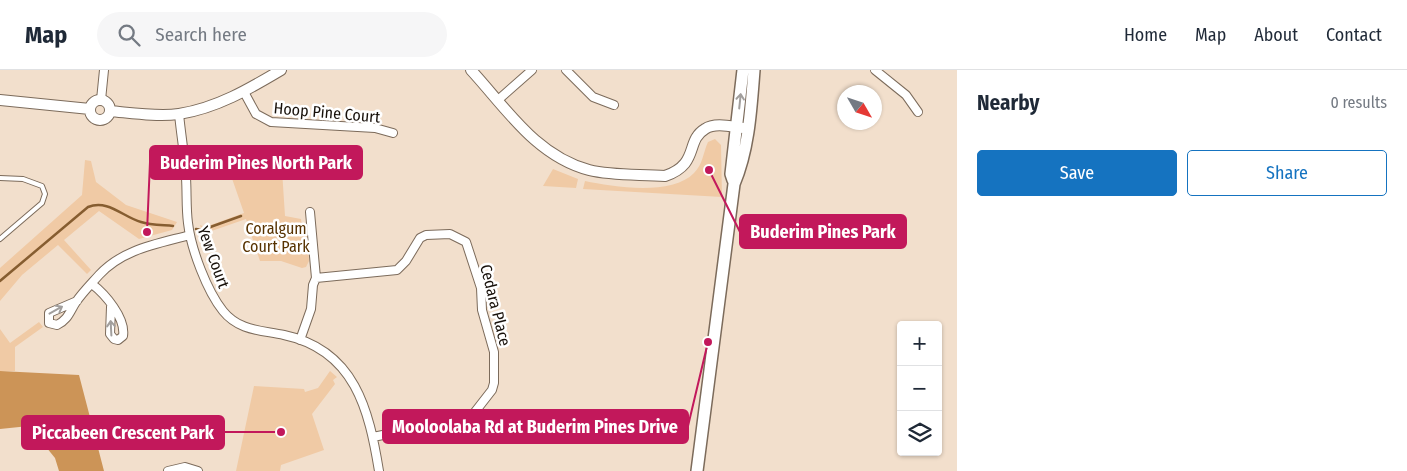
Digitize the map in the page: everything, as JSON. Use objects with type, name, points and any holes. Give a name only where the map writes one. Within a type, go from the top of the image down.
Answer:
[{"type":"main road","points":[[742,128],[743,70]]},
{"type":"main road","points":[[696,471],[734,184],[731,174],[754,70]]},
{"type":"street","points":[[101,100],[104,70]]},
{"type":"street","points":[[110,111],[179,114],[213,105],[244,92],[281,70]]},
{"type":"street","points":[[471,70],[539,145],[556,157],[583,168],[607,173],[665,176],[676,172],[690,157],[697,137],[704,129],[716,126],[742,128]]},
{"type":"street","points":[[498,100],[532,70]]},
{"type":"street","points":[[566,70],[594,98],[614,105]]},
{"type":"street","points":[[875,70],[906,94],[918,112]]},
{"type":"street","name":"Hoop Pine Court","points":[[244,92],[256,114],[271,122],[375,128],[393,133]]},
{"type":"street","points":[[0,100],[90,109]]},
{"type":"street","points":[[101,100],[109,105],[110,111],[107,117],[99,120],[93,118],[90,109],[95,101],[101,100]]},
{"type":"street","name":"Yew Court","points":[[179,114],[190,235],[211,294],[224,313],[236,323],[249,329],[300,340],[322,351],[348,376],[362,399],[373,437],[379,471]]},
{"type":"street","points":[[300,340],[311,309],[316,278],[310,212]]},
{"type":"street","name":"Cedara Place","points":[[316,278],[397,270],[406,261],[420,238],[426,235],[450,234],[466,242],[481,288],[482,310],[494,352],[494,383],[488,396],[471,417],[373,437]]},
{"type":"street","points":[[77,301],[106,269],[127,253],[190,235]]},
{"type":"street","points":[[92,284],[104,295],[111,307]]},
{"type":"street","points":[[168,471],[185,468],[198,471]]},
{"type":"lane","points":[[0,178],[27,180],[42,186],[45,194],[42,203],[0,239]]},
{"type":"green space","points":[[715,139],[721,145],[722,197],[583,189],[585,181],[611,186],[642,188],[672,185],[684,180],[697,170],[708,142]]},
{"type":"green space","points":[[85,160],[91,161],[96,182],[126,205],[177,222],[172,230],[139,239],[99,211],[64,240],[91,270],[87,274],[58,245],[22,275],[0,301],[0,268],[82,195]]},
{"type":"green space","name":"Coralgum Court Park","points":[[228,167],[282,170],[285,216],[301,219],[302,228],[307,232],[309,261],[306,267],[302,268],[281,261],[260,261],[246,219],[203,234],[200,225],[205,227],[244,213]]},
{"type":"green space","points":[[553,169],[578,179],[576,188],[543,186]]},
{"type":"green space","points":[[39,322],[43,327],[15,347],[15,371],[0,371],[0,329],[10,343]]},
{"type":"green space","points":[[330,371],[337,377],[333,380],[335,384],[312,414],[324,450],[281,465],[280,471],[236,471],[254,386],[304,389],[305,392],[318,388]]},
{"type":"shaded area","points":[[0,371],[79,375],[104,471],[59,471],[55,458],[29,426],[0,429]]},
{"type":"waterway","points":[[0,281],[88,207],[102,205],[134,220],[173,226]]},
{"type":"waterway","points":[[196,229],[202,230],[241,216]]},
{"type":"place","name":"Buderim Pines Park","points":[[709,170]]},
{"type":"place","name":"Buderim Pines North Park","points":[[147,232]]},
{"type":"place","name":"Mooloolaba Rd at Buderim Pines Drive","points":[[708,342]]},
{"type":"place","name":"Piccabeen Crescent Park","points":[[281,432]]}]
